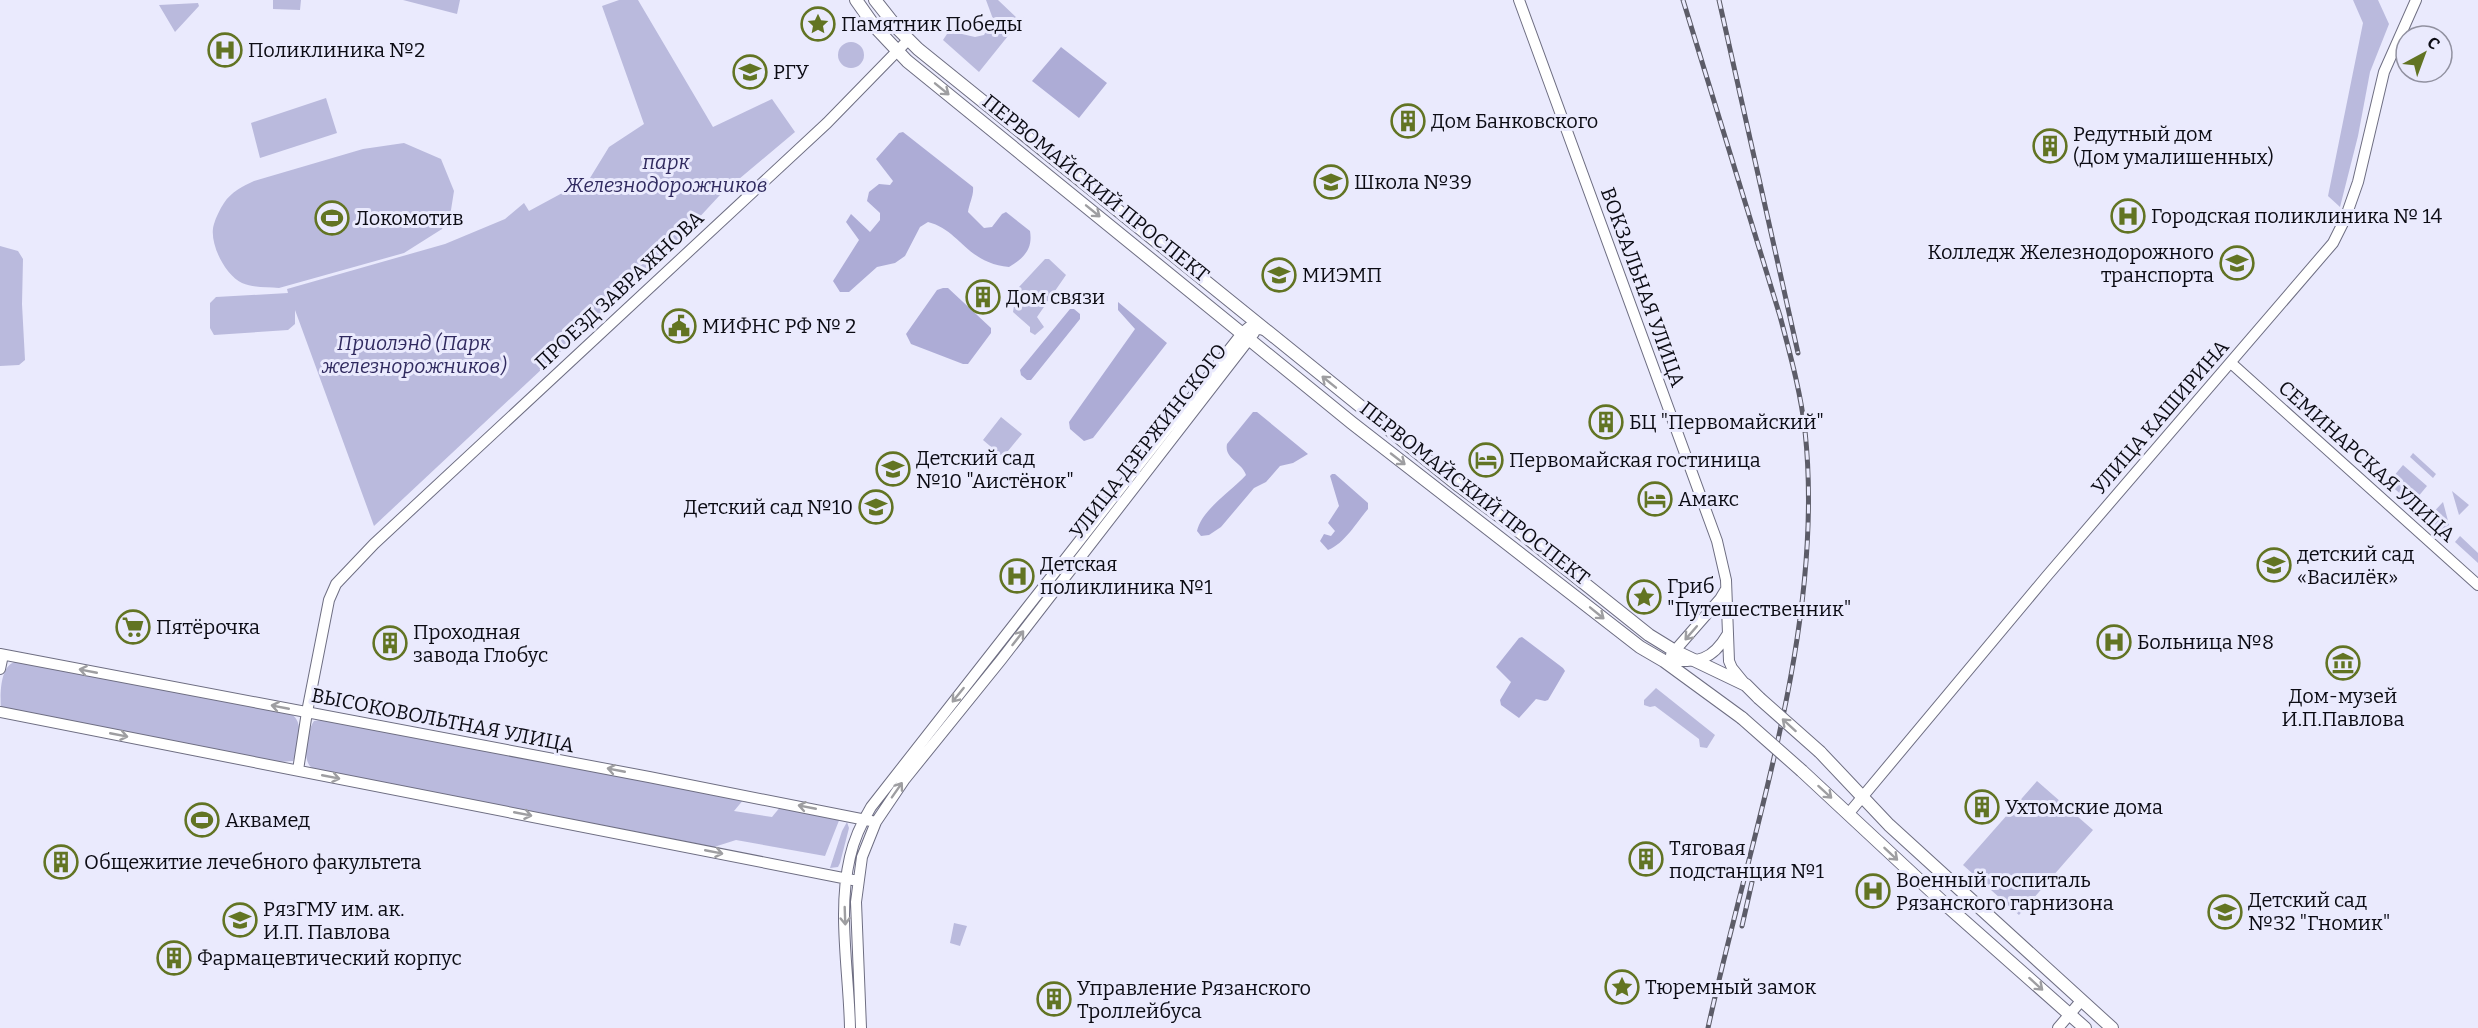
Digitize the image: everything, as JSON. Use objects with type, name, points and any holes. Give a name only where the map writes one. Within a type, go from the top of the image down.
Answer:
[{"type":"main road","name":"ПЕРВОМАЙСКИЙ ПРОСПЕКТ","points":[[856,0],[875,27],[897,51],[1252,329],[1510,524],[1649,635],[1675,651],[1699,660],[1746,685],[1820,752],[1889,825],[2112,1028]]},
{"type":"main road","name":"ПЕРВОМАЙСКИЙ ПРОСПЕКТ","points":[[875,0],[908,40],[1252,329],[1450,500],[1640,647],[1664,661],[1742,718],[1849,813],[1946,905],[2085,1028]]},
{"type":"main road","name":"ВОКЗАЛЬНАЯ УЛИЦА","points":[[1519,0],[1717,541],[1724,568],[1729,660],[1732,668],[1746,685]]},
{"type":"main road","name":"УЛИЦА КАШИРИНА","points":[[1849,813],[2046,577],[2333,243],[2358,182],[2384,72],[2416,0]]},
{"type":"main road","name":"ПРОЕЗД ЗАВРАЖНОВА","points":[[298,770],[329,600],[336,584],[383,536],[826,123],[908,40]]},
{"type":"main road","name":"УЛИЦА ДЗЕРЖИНСКОГО","points":[[861,1028],[855,1002],[845,899],[852,880],[849,858],[896,772],[997,656],[1252,329]]},
{"type":"main road","name":"СЕМИНАРСКАЯ УЛИЦА","points":[[2231,363],[2478,585]]},
{"type":"main road","points":[[1664,661],[1707,615],[1726,588]]},
{"type":"main road","points":[[1664,661],[1699,660],[1714,653],[1728,630],[1725,619],[1714,613],[1707,615]]},
{"type":"main road","name":"ВЫСОКОВОЛЬТНАЯ УЛИЦА","points":[[0,669],[1,655],[870,821]]},
{"type":"main road","points":[[0,712],[852,880]]},
{"type":"main road","name":"УЛИЦА ДЗЕРЖИНСКОГО","points":[[850,1028],[855,1002]]},
{"type":"main road","points":[[2058,1028],[2081,1002]]},
{"type":"green space","points":[[273,0],[301,0],[300,10],[273,9]]},
{"type":"green space","points":[[403,0],[460,0],[457,14]]},
{"type":"green space","name":"Приолэнд (Парк железнорожников)","points":[[619,0],[638,0],[713,127],[772,99],[795,132],[720,195],[668,251],[374,526],[295,310],[295,324],[288,330],[214,335],[210,328],[210,303],[216,297],[288,293],[287,289],[445,244],[505,219],[524,203],[529,211],[590,178],[609,147],[644,124],[602,6]]},
{"type":"green space","points":[[986,0],[998,0],[1020,21],[979,72],[943,40],[949,31],[975,37],[984,35],[993,19]]},
{"type":"green space","points":[[2353,0],[2378,0],[2389,24],[2370,72],[2358,136],[2340,207],[2328,196],[2363,23]]},
{"type":"green space","points":[[198,3],[199,6],[175,32],[159,5]]},
{"type":"green space","points":[[851,42],[860,46],[864,55],[860,64],[851,68],[842,64],[838,55],[842,46]]},
{"type":"green space","points":[[326,98],[337,133],[260,158],[251,123]]},
{"type":"green space","name":"Локомотив","points":[[404,143],[441,159],[454,191],[451,210],[442,229],[404,253],[279,288],[256,287],[242,283],[224,266],[213,240],[214,224],[224,203],[238,190],[254,181],[363,149]]},
{"type":"green space","points":[[0,246],[18,251],[23,259],[22,304],[25,360],[19,365],[0,366]]},
{"type":"green space","points":[[1045,259],[1049,259],[1066,275],[1037,317],[1044,327],[1035,335],[1030,332],[1030,327],[1013,312],[1014,306],[1008,299]]},
{"type":"green space","points":[[1001,417],[1022,434],[1003,457],[983,440]]},
{"type":"green space","points":[[2413,453],[2436,474],[2433,478],[2410,457]]},
{"type":"green space","points":[[2403,465],[2427,486],[2412,504],[2388,483]]},
{"type":"green space","points":[[2452,491],[2469,505],[2459,515]]},
{"type":"green space","points":[[2443,502],[2451,532],[2447,536],[2428,518]]},
{"type":"green space","points":[[2460,536],[2478,553],[2478,563],[2455,542]]},
{"type":"green space","points":[[15,662],[291,714],[298,723],[300,736],[295,756],[293,761],[280,762],[1,709],[4,675],[6,669]]},
{"type":"green space","points":[[1656,688],[1715,735],[1707,748],[1700,747],[1699,739],[1655,706],[1644,705],[1644,700]]},
{"type":"green space","points":[[321,720],[744,799],[734,811],[772,817],[781,806],[840,818],[825,856],[736,840],[714,847],[312,768],[307,759],[307,738],[314,721]]},
{"type":"green space","points":[[2037,781],[2093,830],[2019,915],[1963,865]]},
{"type":"green space","points":[[847,822],[849,828],[840,863],[838,867],[830,868],[842,831]]},
{"type":"green space","points":[[954,923],[967,926],[960,946],[950,943]]},
{"type":"shaded area","points":[[1061,47],[1107,83],[1079,118],[1032,81]]},
{"type":"shaded area","points":[[903,132],[973,187],[968,212],[984,228],[992,227],[1006,212],[1030,231],[1029,248],[1019,260],[1009,267],[994,264],[973,253],[939,226],[928,222],[920,227],[905,256],[895,263],[877,267],[849,292],[840,292],[833,281],[859,240],[846,222],[851,214],[870,232],[880,220],[880,213],[867,201],[869,192],[879,184],[890,185],[893,181],[876,159],[899,133]]},
{"type":"shaded area","points":[[948,288],[991,328],[991,333],[968,364],[911,344],[906,334],[937,290]]},
{"type":"shaded area","points":[[1118,302],[1167,343],[1093,438],[1084,441],[1070,429],[1069,422],[1135,329],[1118,310]]},
{"type":"shaded area","points":[[1070,309],[1080,314],[1080,319],[1031,380],[1027,380],[1021,375],[1020,370]]},
{"type":"shaded area","points":[[1253,412],[1257,412],[1308,454],[1293,463],[1280,466],[1266,482],[1254,488],[1221,527],[1209,535],[1201,536],[1197,531],[1205,515],[1246,475],[1228,453],[1227,444]]},
{"type":"shaded area","points":[[1335,474],[1368,503],[1368,509],[1345,538],[1328,550],[1320,541],[1324,534],[1331,536],[1335,531],[1328,523],[1339,506],[1330,476]]},
{"type":"shaded area","points":[[1522,637],[1565,671],[1548,700],[1536,699],[1519,718],[1501,705],[1500,700],[1511,682],[1496,667]]},
{"type":"railway","points":[[1683,0],[1780,316],[1791,359],[1805,431],[1809,505],[1804,580],[1794,656],[1780,732],[1708,1028]]},
{"type":"railway","points":[[1719,0],[1798,353]]},
{"type":"railway","points":[[1742,926],[1752,882]]},
{"type":"place","name":"Памятник Победы","points":[[818,24]]},
{"type":"place","name":"Поликлиника №2","points":[[225,50]]},
{"type":"place","name":"РГУ","points":[[750,72]]},
{"type":"place","name":"Дом Банковского","points":[[1408,121]]},
{"type":"place","name":"Редутный дом (Дом умалишенных)","points":[[2050,146]]},
{"type":"place","name":"Школа №39","points":[[1331,182]]},
{"type":"place","name":"Городская поликлиника № 14","points":[[2128,216]]},
{"type":"place","name":"Локомотив","points":[[332,218]]},
{"type":"place","name":"Колледж Железнодорожного транспорта","points":[[2237,263]]},
{"type":"place","name":"МИЭМП","points":[[1279,275]]},
{"type":"place","name":"Дом связи","points":[[983,297]]},
{"type":"place","name":"МИФНС РФ № 2","points":[[679,326]]},
{"type":"place","name":"БЦ \"Первомайский\"","points":[[1606,422]]},
{"type":"place","name":"Первомайская гостиница","points":[[1486,460]]},
{"type":"place","name":"Детский сад №10 \"Аистёнок\"","points":[[893,469]]},
{"type":"place","name":"Амакс","points":[[1655,499]]},
{"type":"place","name":"Детский сад №10","points":[[876,507]]},
{"type":"place","name":"детский сад «Василёк»","points":[[2274,565]]},
{"type":"place","name":"Детская поликлиника №1","points":[[1017,576]]},
{"type":"place","name":"Гриб \"Путешественник\"","points":[[1644,597]]},
{"type":"place","name":"Пятёрочка","points":[[133,627]]},
{"type":"place","name":"Больница №8","points":[[2114,642]]},
{"type":"place","name":"Проходная завода Глобус","points":[[390,643]]},
{"type":"place","name":"Дом-музей И.П.Павлова","points":[[2343,663]]},
{"type":"place","name":"Ухтомские дома","points":[[1982,807]]},
{"type":"place","name":"Аквамед","points":[[202,820]]},
{"type":"place","name":"Тяговая подстанция №1","points":[[1646,859]]},
{"type":"place","name":"Общежитие лечебного факультета","points":[[61,862]]},
{"type":"place","name":"Военный госпиталь Рязанского гарнизона","points":[[1873,891]]},
{"type":"place","name":"Детский сад №32 \"Гномик\"","points":[[2225,912]]},
{"type":"place","name":"РязГМУ им. ак. И.П. Павлова","points":[[240,920]]},
{"type":"place","name":"Фармацевтический корпус","points":[[174,958]]},
{"type":"place","name":"Тюремный замок","points":[[1622,987]]},
{"type":"place","name":"Управление Рязанского Троллейбуса","points":[[1054,999]]},
{"type":"park label","name":"парк Железнодорожников","points":[[666,174]]}]
